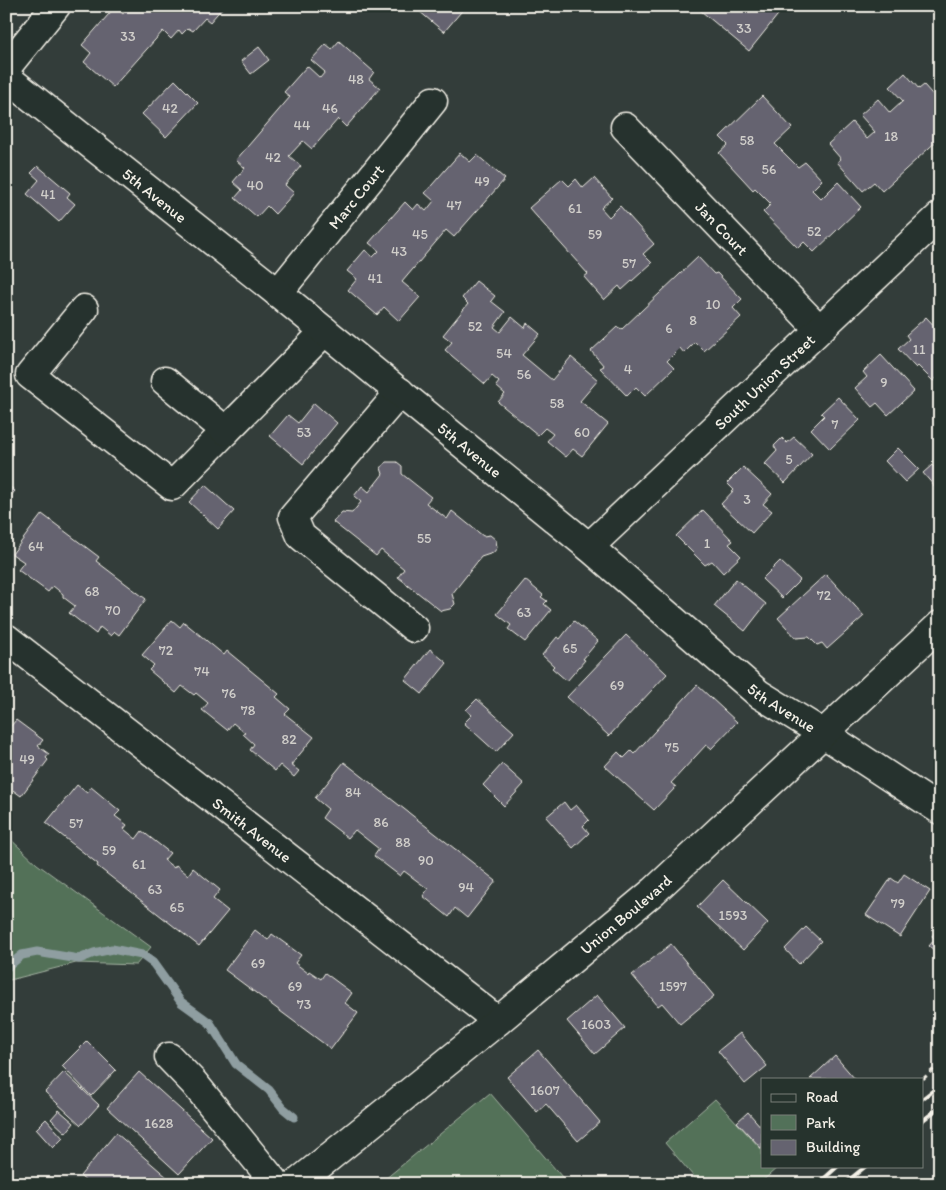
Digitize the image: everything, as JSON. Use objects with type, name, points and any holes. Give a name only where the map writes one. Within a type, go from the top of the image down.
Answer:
[{"type":"main road","points":[[6,68],[56,6]]},
{"type":"main road","name":"5th Avenue","points":[[6,77],[400,392],[589,547],[759,694],[940,810]]},
{"type":"main road","name":"Marc Court","points":[[278,293],[434,101]]},
{"type":"main road","name":"Jan Court","points":[[625,127],[819,329]]},
{"type":"main road","name":"South Union Street","points":[[589,547],[940,216]]},
{"type":"main road","points":[[84,309],[30,375],[172,486],[324,331]]},
{"type":"main road","points":[[165,382],[226,431]]},
{"type":"main road","points":[[400,392],[293,518],[301,536],[414,628]]},
{"type":"main road","name":"Union Boulevard","points":[[296,1184],[498,1021],[654,891],[940,625]]},
{"type":"main road","name":"Smith Avenue","points":[[6,638],[498,1021]]},
{"type":"main road","points":[[169,1057],[194,1083],[276,1184]]},
{"type":"path","points":[[923,1078],[936,1067]]},
{"type":"green space","points":[[6,835],[37,864],[151,947],[136,965],[76,963],[6,981]]},
{"type":"green space","points":[[490,1093],[568,1184],[379,1184]]},
{"type":"green space","points":[[715,1099],[761,1149],[761,1168],[777,1168],[759,1184],[700,1184],[665,1143]]},
{"type":"building","points":[[130,6],[224,6],[210,22],[205,18],[193,31],[188,28],[182,34],[179,30],[171,39],[163,31],[113,87],[84,62],[91,53],[82,45],[115,7],[123,14]]},
{"type":"building","points":[[413,6],[466,6],[444,32]]},
{"type":"building","points":[[695,6],[785,6],[749,51]]},
{"type":"building","points":[[339,41],[374,72],[369,79],[380,88],[346,127],[338,119],[312,149],[303,141],[289,156],[301,166],[285,185],[294,193],[275,214],[267,206],[257,217],[235,198],[242,190],[233,182],[245,168],[236,160],[290,97],[284,92],[307,66],[320,78],[325,72],[311,60],[326,44],[332,49]]},
{"type":"building","points":[[259,47],[269,60],[251,74],[241,61]]},
{"type":"building","points":[[905,73],[919,89],[924,85],[940,103],[940,138],[882,191],[874,182],[863,191],[837,162],[841,159],[828,144],[852,122],[867,139],[875,132],[860,115],[878,99],[890,113],[903,101],[890,87]]},
{"type":"building","points":[[175,80],[198,103],[166,137],[142,114]]},
{"type":"building","points":[[762,96],[792,128],[775,144],[798,167],[805,162],[822,180],[812,190],[821,199],[838,182],[861,207],[814,252],[804,242],[798,248],[763,212],[771,204],[755,188],[753,190],[719,153],[728,145],[720,137]]},
{"type":"building","points":[[460,153],[470,162],[477,155],[505,179],[454,237],[446,230],[402,282],[420,297],[399,321],[384,307],[377,315],[348,290],[357,279],[347,271],[365,250],[373,257],[379,251],[369,243],[405,202],[413,210],[418,204],[426,211],[434,201],[425,193]]},
{"type":"building","points":[[38,166],[70,193],[67,197],[75,204],[59,222],[27,194],[39,180],[31,173]]},
{"type":"building","points":[[594,178],[612,198],[601,208],[609,217],[620,206],[654,244],[643,254],[652,263],[622,290],[619,286],[604,300],[584,277],[588,274],[529,208],[562,179],[569,186],[576,179],[583,188]]},
{"type":"building","points":[[698,257],[714,274],[717,273],[742,299],[733,308],[741,317],[704,351],[695,342],[684,353],[680,348],[667,361],[674,368],[645,396],[636,387],[627,396],[600,368],[604,366],[591,351],[617,327],[622,329]]},
{"type":"building","points":[[476,281],[495,296],[491,301],[505,312],[494,327],[500,332],[512,317],[525,328],[527,323],[540,334],[522,355],[552,380],[571,357],[598,380],[580,401],[608,424],[582,456],[573,449],[566,457],[547,441],[553,434],[545,428],[538,435],[498,402],[505,394],[496,386],[499,382],[492,376],[485,384],[445,350],[452,342],[443,335],[468,304],[462,298]]},
{"type":"building","points":[[926,317],[940,332],[940,348],[938,350],[940,351],[940,375],[933,381],[918,366],[916,368],[898,349],[909,339],[906,335]]},
{"type":"building","points":[[881,355],[914,391],[888,415],[877,403],[872,407],[855,388],[867,377],[863,372]]},
{"type":"building","points":[[838,397],[860,420],[830,449],[811,429],[824,416],[821,413]]},
{"type":"building","points":[[314,403],[337,423],[303,464],[270,436],[288,415],[298,423]]},
{"type":"building","points":[[794,437],[812,454],[785,483],[765,464],[777,451],[774,446],[782,438],[787,443]]},
{"type":"building","points":[[898,448],[919,469],[905,482],[885,461]]},
{"type":"building","points":[[386,462],[397,462],[402,466],[402,474],[431,497],[426,503],[447,519],[452,511],[483,536],[490,535],[496,540],[497,548],[493,553],[481,557],[452,594],[455,604],[450,609],[441,611],[398,577],[404,569],[381,550],[376,556],[333,522],[342,512],[352,513],[361,502],[354,496],[362,486],[369,492],[383,474],[381,468]]},
{"type":"building","points":[[932,465],[940,473],[940,483],[935,487],[923,473]]},
{"type":"building","points":[[743,467],[772,494],[763,504],[772,511],[752,533],[721,504],[734,490],[727,483]]},
{"type":"building","points":[[6,483],[15,491],[6,501]]},
{"type":"building","points":[[205,485],[234,511],[218,529],[189,502]]},
{"type":"building","points":[[703,510],[733,541],[729,544],[741,556],[723,573],[712,561],[705,565],[676,536]]},
{"type":"building","points":[[42,514],[99,557],[96,561],[146,599],[119,635],[115,632],[111,636],[100,627],[96,634],[69,613],[75,606],[63,597],[63,594],[53,586],[48,592],[18,570],[24,562],[12,554]]},
{"type":"building","points":[[780,561],[800,580],[782,598],[762,579]]},
{"type":"building","points":[[826,574],[864,616],[827,649],[822,643],[817,645],[809,637],[796,638],[778,618]]},
{"type":"building","points":[[736,579],[766,604],[745,631],[714,606]]},
{"type":"building","points":[[525,580],[543,595],[541,597],[547,601],[544,604],[551,610],[525,642],[508,629],[511,625],[497,614]]},
{"type":"building","points":[[172,620],[180,627],[184,622],[224,655],[227,651],[279,694],[276,697],[290,709],[285,714],[314,737],[291,765],[299,771],[294,777],[280,765],[275,771],[250,750],[254,744],[233,723],[227,730],[202,710],[208,703],[196,693],[194,695],[182,686],[176,693],[149,670],[154,665],[142,655]]},
{"type":"building","points":[[574,621],[598,641],[567,681],[552,668],[554,666],[542,655],[557,637],[560,639]]},
{"type":"building","points":[[626,635],[667,674],[609,736],[567,697]]},
{"type":"building","points":[[430,649],[447,663],[422,694],[405,680]]},
{"type":"building","points":[[697,685],[737,722],[711,749],[706,745],[671,783],[676,787],[654,810],[605,766],[618,752],[624,758],[631,751],[634,754]]},
{"type":"building","points":[[477,699],[514,732],[496,752],[464,723],[472,715],[466,710]]},
{"type":"building","points":[[16,720],[43,740],[38,746],[49,754],[46,758],[48,760],[21,796],[6,785],[6,722],[11,726]]},
{"type":"building","points":[[344,762],[496,881],[467,918],[455,908],[449,917],[423,896],[428,889],[404,871],[400,876],[374,856],[379,849],[355,830],[348,838],[322,818],[328,809],[315,798]]},
{"type":"building","points":[[502,764],[524,784],[504,806],[483,785]]},
{"type":"building","points":[[77,785],[87,793],[91,787],[120,811],[115,816],[127,825],[124,829],[136,839],[142,831],[170,853],[164,860],[174,868],[176,865],[188,875],[193,868],[220,890],[213,899],[228,911],[199,946],[97,866],[98,864],[46,823]]},
{"type":"building","points":[[564,802],[570,810],[576,805],[589,820],[583,826],[589,833],[573,848],[546,817]]},
{"type":"building","points":[[904,874],[930,891],[900,937],[866,915],[891,878],[898,883]]},
{"type":"building","points":[[723,880],[768,923],[743,950],[697,907]]},
{"type":"building","points":[[806,927],[821,941],[799,964],[785,949]]},
{"type":"building","points":[[939,927],[940,955],[929,946],[935,939],[932,936]]},
{"type":"building","points":[[255,930],[268,940],[272,934],[301,955],[295,963],[308,973],[309,971],[321,979],[325,973],[352,993],[345,1003],[358,1013],[331,1049],[225,970]]},
{"type":"building","points":[[671,944],[714,996],[680,1024],[662,1003],[658,1006],[632,975]]},
{"type":"building","points":[[597,995],[625,1028],[595,1054],[567,1021]]},
{"type":"building","points":[[740,1033],[767,1066],[745,1084],[718,1051]]},
{"type":"building","points":[[87,1041],[116,1070],[91,1096],[62,1066]]},
{"type":"building","points":[[538,1050],[600,1122],[578,1141],[546,1104],[537,1112],[507,1077]]},
{"type":"building","points":[[835,1056],[854,1078],[811,1078]]},
{"type":"building","points":[[64,1072],[99,1105],[81,1125],[45,1092]]},
{"type":"building","points":[[139,1072],[212,1138],[179,1174],[107,1108]]},
{"type":"building","points":[[59,1110],[74,1123],[66,1133],[51,1119]]},
{"type":"building","points":[[748,1112],[761,1127],[761,1148],[737,1122]]},
{"type":"building","points":[[46,1119],[63,1138],[53,1148],[36,1129]]},
{"type":"building","points":[[116,1133],[175,1184],[89,1184],[80,1176]]},
{"type":"waterway","points":[[6,968],[22,955],[37,952],[79,959],[112,949],[142,955],[153,963],[181,1002],[210,1023],[236,1064],[269,1090],[283,1108],[294,1117]]},
{"type":"railway","points":[[924,1097],[940,1085]]},
{"type":"railway","points":[[924,1119],[940,1107]]},
{"type":"railway","points":[[818,1184],[836,1168]]},
{"type":"railway","points":[[844,1184],[864,1168]]}]
